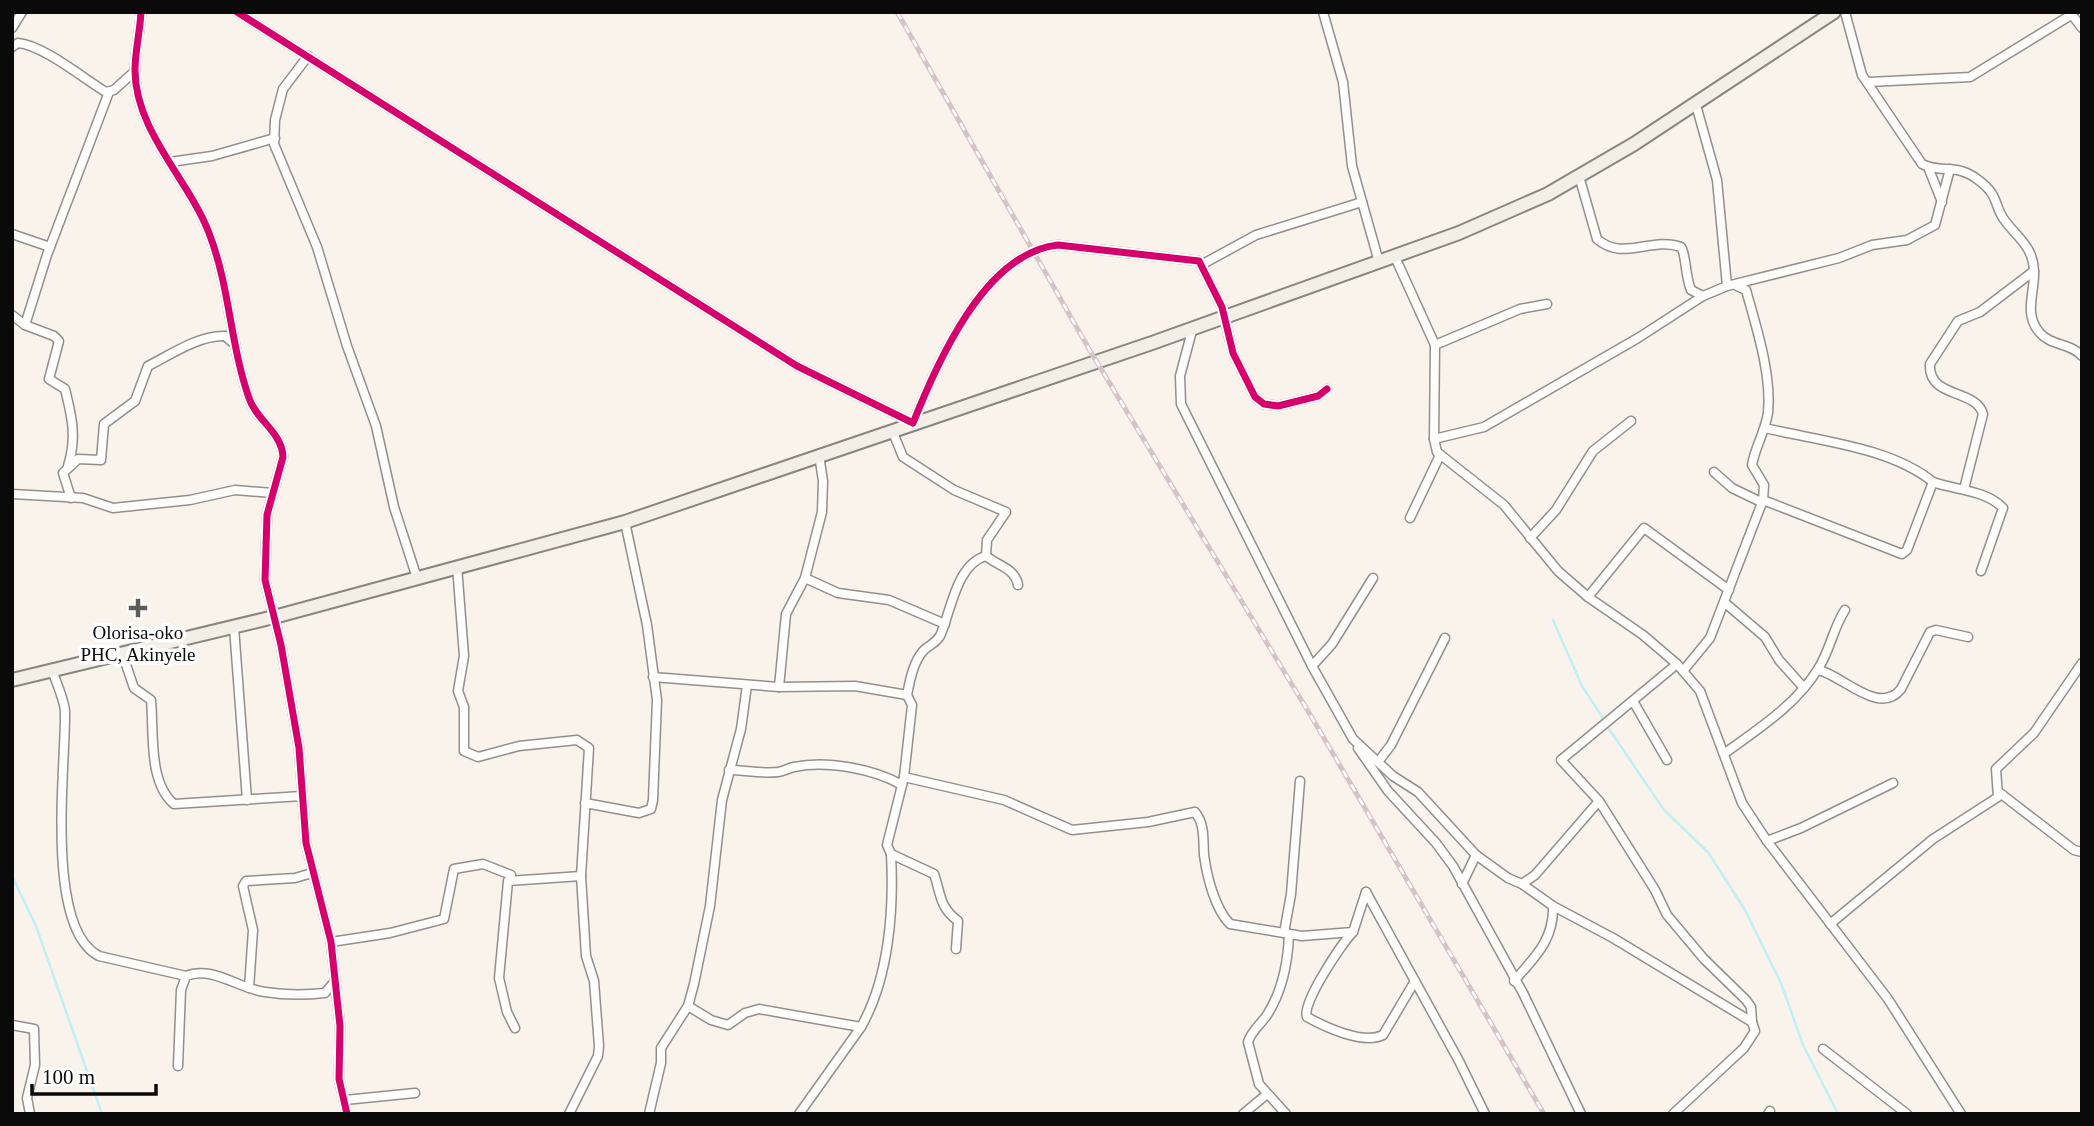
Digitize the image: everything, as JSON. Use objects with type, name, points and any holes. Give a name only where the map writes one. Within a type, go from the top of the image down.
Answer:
[{"type":"main road","points":[[12,680],[274,617],[625,522],[1395,257],[1515,210],[1579,176],[1696,105],[1834,12]]},
{"type":"street","points":[[12,28],[22,12]]},
{"type":"street","points":[[141,12],[135,71],[142,105],[209,233],[227,292],[233,342],[250,402],[282,446],[283,457],[264,534],[265,580],[299,748],[306,843],[331,942],[340,1026],[339,1079],[347,1114]]},
{"type":"street","points":[[237,12],[797,366],[913,423],[934,373],[977,301],[1008,267],[1027,253],[1038,247],[1058,245],[1190,258],[1201,265],[1224,316],[1234,353],[1258,400],[1278,406],[1318,396],[1327,389]]},
{"type":"street","points":[[1324,12],[1343,82],[1352,166],[1379,262]]},
{"type":"street","points":[[1845,12],[1856,62],[1900,136],[1928,167],[1942,202]]},
{"type":"street","points":[[1869,82],[1919,77],[1970,77],[2071,14],[2082,28]]},
{"type":"street","points":[[12,36],[15,45],[74,69],[109,92]]},
{"type":"street","points":[[308,56],[283,89],[275,120],[275,138],[317,247],[347,346],[376,426],[394,507],[417,578]]},
{"type":"street","points":[[26,325],[50,247],[109,92],[135,71]]},
{"type":"street","points":[[1696,105],[1717,180],[1727,286]]},
{"type":"street","points":[[170,162],[212,156],[275,138]]},
{"type":"street","points":[[1928,167],[1959,168],[1976,177],[1996,196],[2004,220],[2028,247],[2034,271],[2029,302],[2035,323],[2047,338],[2076,349],[2082,356]]},
{"type":"street","points":[[1434,439],[1484,427],[1638,338],[1703,296],[1727,286],[1839,258],[1872,245],[1907,240],[1935,225],[1950,169]]},
{"type":"street","points":[[1579,176],[1597,239],[1616,251],[1667,244],[1681,247],[1686,255],[1684,273],[1690,290],[1703,296]]},
{"type":"street","points":[[1201,265],[1220,252],[1256,235],[1362,202]]},
{"type":"street","points":[[12,234],[50,247]]},
{"type":"street","points":[[1395,257],[1435,345],[1434,439],[1440,455],[1504,505],[1558,571],[1588,597],[1643,635],[1680,668],[1700,691],[1742,803],[1767,841],[1888,999],[1961,1114]]},
{"type":"street","points":[[1964,489],[1983,414],[1976,402],[1940,387],[1930,371],[1930,364],[1958,321],[1980,312],[2034,271]]},
{"type":"street","points":[[1678,1113],[1744,1048],[1755,1031],[1751,1007],[1704,959],[1667,915],[1655,890],[1599,801],[1561,761],[1633,701],[1680,668],[1710,638],[1762,501],[1764,485],[1753,471],[1752,465],[1765,428],[1768,409],[1761,343],[1746,290],[1740,285],[1727,286]]},
{"type":"street","points":[[1435,345],[1520,309],[1547,304]]},
{"type":"street","points":[[12,315],[59,341],[49,379],[65,389],[73,421],[74,450],[67,469]]},
{"type":"street","points":[[1193,327],[1180,376],[1181,404],[1312,666],[1353,739],[1388,791],[1436,843],[1462,884],[1581,1114]]},
{"type":"street","points":[[71,498],[63,473],[78,459],[101,460],[104,424],[135,401],[148,366],[183,348],[217,336],[225,336],[233,342]]},
{"type":"street","points":[[1530,538],[1556,510],[1593,451],[1631,421]]},
{"type":"street","points":[[1765,428],[1867,450],[1915,470],[1933,482],[1952,489],[1964,489],[1994,501],[2003,508],[1981,571]]},
{"type":"street","points":[[892,430],[903,457],[954,490],[1006,512],[987,540],[986,556]]},
{"type":"street","points":[[779,687],[786,614],[805,578],[821,512],[823,481],[820,455]]},
{"type":"street","points":[[1410,518],[1440,455]]},
{"type":"street","points":[[1714,472],[1732,488],[1902,554],[1912,538],[1933,482]]},
{"type":"street","points":[[12,494],[83,498],[113,508],[190,500],[235,490],[273,494]]},
{"type":"street","points":[[585,803],[639,813],[651,809],[657,726],[653,677],[647,625],[625,522]]},
{"type":"street","points":[[1588,597],[1644,528],[1649,528],[1729,590]]},
{"type":"street","points":[[986,556],[1010,570],[1018,585]]},
{"type":"street","points":[[906,695],[920,656],[936,642],[946,624],[963,575],[976,560],[986,556]]},
{"type":"street","points":[[457,566],[464,656],[458,691],[464,706],[464,751],[478,757],[519,746],[582,740],[589,748],[582,876],[586,957],[594,981],[599,1038],[598,1056],[569,1114]]},
{"type":"street","points":[[805,578],[838,593],[889,600],[946,624]]},
{"type":"street","points":[[1312,666],[1332,645],[1373,578]]},
{"type":"street","points":[[1724,603],[1765,637],[1785,668],[1804,688]]},
{"type":"street","points":[[1725,753],[1782,710],[1804,688],[1818,670],[1845,610]]},
{"type":"street","points":[[234,627],[247,800]]},
{"type":"street","points":[[1818,670],[1863,693],[1887,698],[1896,695],[1901,689],[1930,632],[1936,630],[1968,637]]},
{"type":"street","points":[[1378,762],[1391,745],[1430,663],[1445,638]]},
{"type":"street","points":[[122,653],[134,688],[151,700],[158,780],[164,796],[174,804],[302,796]]},
{"type":"street","points":[[2082,663],[2034,733],[1996,769],[2000,793],[2074,850],[2082,852]]},
{"type":"street","points":[[52,670],[65,711],[61,767],[62,870],[66,903],[78,936],[89,951],[99,956],[186,976],[208,974],[272,993],[322,993],[330,991],[335,978]]},
{"type":"street","points":[[653,677],[732,681],[779,687],[855,686],[906,695],[912,705],[903,781],[887,845],[891,854],[892,897],[873,1007],[799,1114]]},
{"type":"street","points":[[649,1114],[661,1063],[660,1048],[688,1006],[710,906],[722,800],[741,729],[747,685]]},
{"type":"street","points":[[1633,701],[1667,760]]},
{"type":"street","points":[[1353,739],[1418,792],[1476,855],[1508,878],[1752,1022]]},
{"type":"street","points":[[729,770],[761,773],[795,767],[837,767],[1004,800],[1072,830],[1148,822],[1195,812],[1200,818],[1205,859],[1224,918],[1230,924],[1287,934],[1353,932]]},
{"type":"street","points":[[1286,1114],[1266,1095],[1259,1084],[1248,1042],[1266,1016],[1282,984],[1289,958],[1287,934],[1300,781]]},
{"type":"street","points":[[1767,841],[1801,828],[1893,783]]},
{"type":"street","points":[[1830,924],[1844,916],[1933,839],[1976,814],[2000,793]]},
{"type":"street","points":[[1522,884],[1548,864],[1599,801]]},
{"type":"street","points":[[891,854],[934,874],[939,899],[948,914],[958,921],[956,949]]},
{"type":"street","points":[[1462,884],[1476,855]]},
{"type":"street","points":[[331,942],[390,933],[444,919],[454,869],[483,864],[511,875]]},
{"type":"street","points":[[249,988],[253,930],[243,886],[246,881],[295,878],[312,873]]},
{"type":"street","points":[[515,1028],[507,1012],[499,978],[498,958],[505,931],[508,881],[582,876]]},
{"type":"street","points":[[1415,981],[1383,1035],[1378,1037],[1359,1037],[1307,1017],[1307,1004],[1342,943],[1353,932],[1366,892],[1415,981],[1485,1114]]},
{"type":"street","points":[[1514,981],[1546,944],[1554,925],[1553,906]]},
{"type":"street","points":[[178,1066],[181,990],[186,976]]},
{"type":"street","points":[[688,1006],[712,1020],[729,1025],[745,1013],[759,1009],[861,1027]]},
{"type":"street","points":[[12,1025],[34,1029],[36,1065],[27,1098],[30,1114]]},
{"type":"street","points":[[1823,1049],[1907,1114]]},
{"type":"street","points":[[345,1100],[415,1093]]},
{"type":"street","points":[[1243,1114],[1266,1095]]},
{"type":"waterway","points":[[1553,620],[1582,686],[1604,720]]},
{"type":"waterway","points":[[1607,726],[1664,810],[1708,852],[1745,910],[1781,983],[1803,1045],[1838,1114]]},
{"type":"waterway","points":[[12,876],[36,926],[102,1114]]},
{"type":"railway","points":[[897,12],[1089,349],[1311,716],[1544,1114]]},
{"type":"cycle path","points":[[141,12],[135,70],[137,92],[144,114],[209,233],[249,398],[282,448],[283,457],[267,515],[265,580],[281,645],[299,748],[306,843],[331,942],[340,1026],[339,1079],[347,1114]]},
{"type":"cycle path","points":[[237,12],[797,366],[913,423],[950,342],[986,289],[1008,268],[1032,252],[1058,245],[1199,261],[1222,307],[1233,353],[1255,397],[1264,404],[1278,406],[1318,396],[1327,389]]},
{"type":"place","name":"Olorisa-oko PHC, Akinyele","points":[[138,608]]}]
